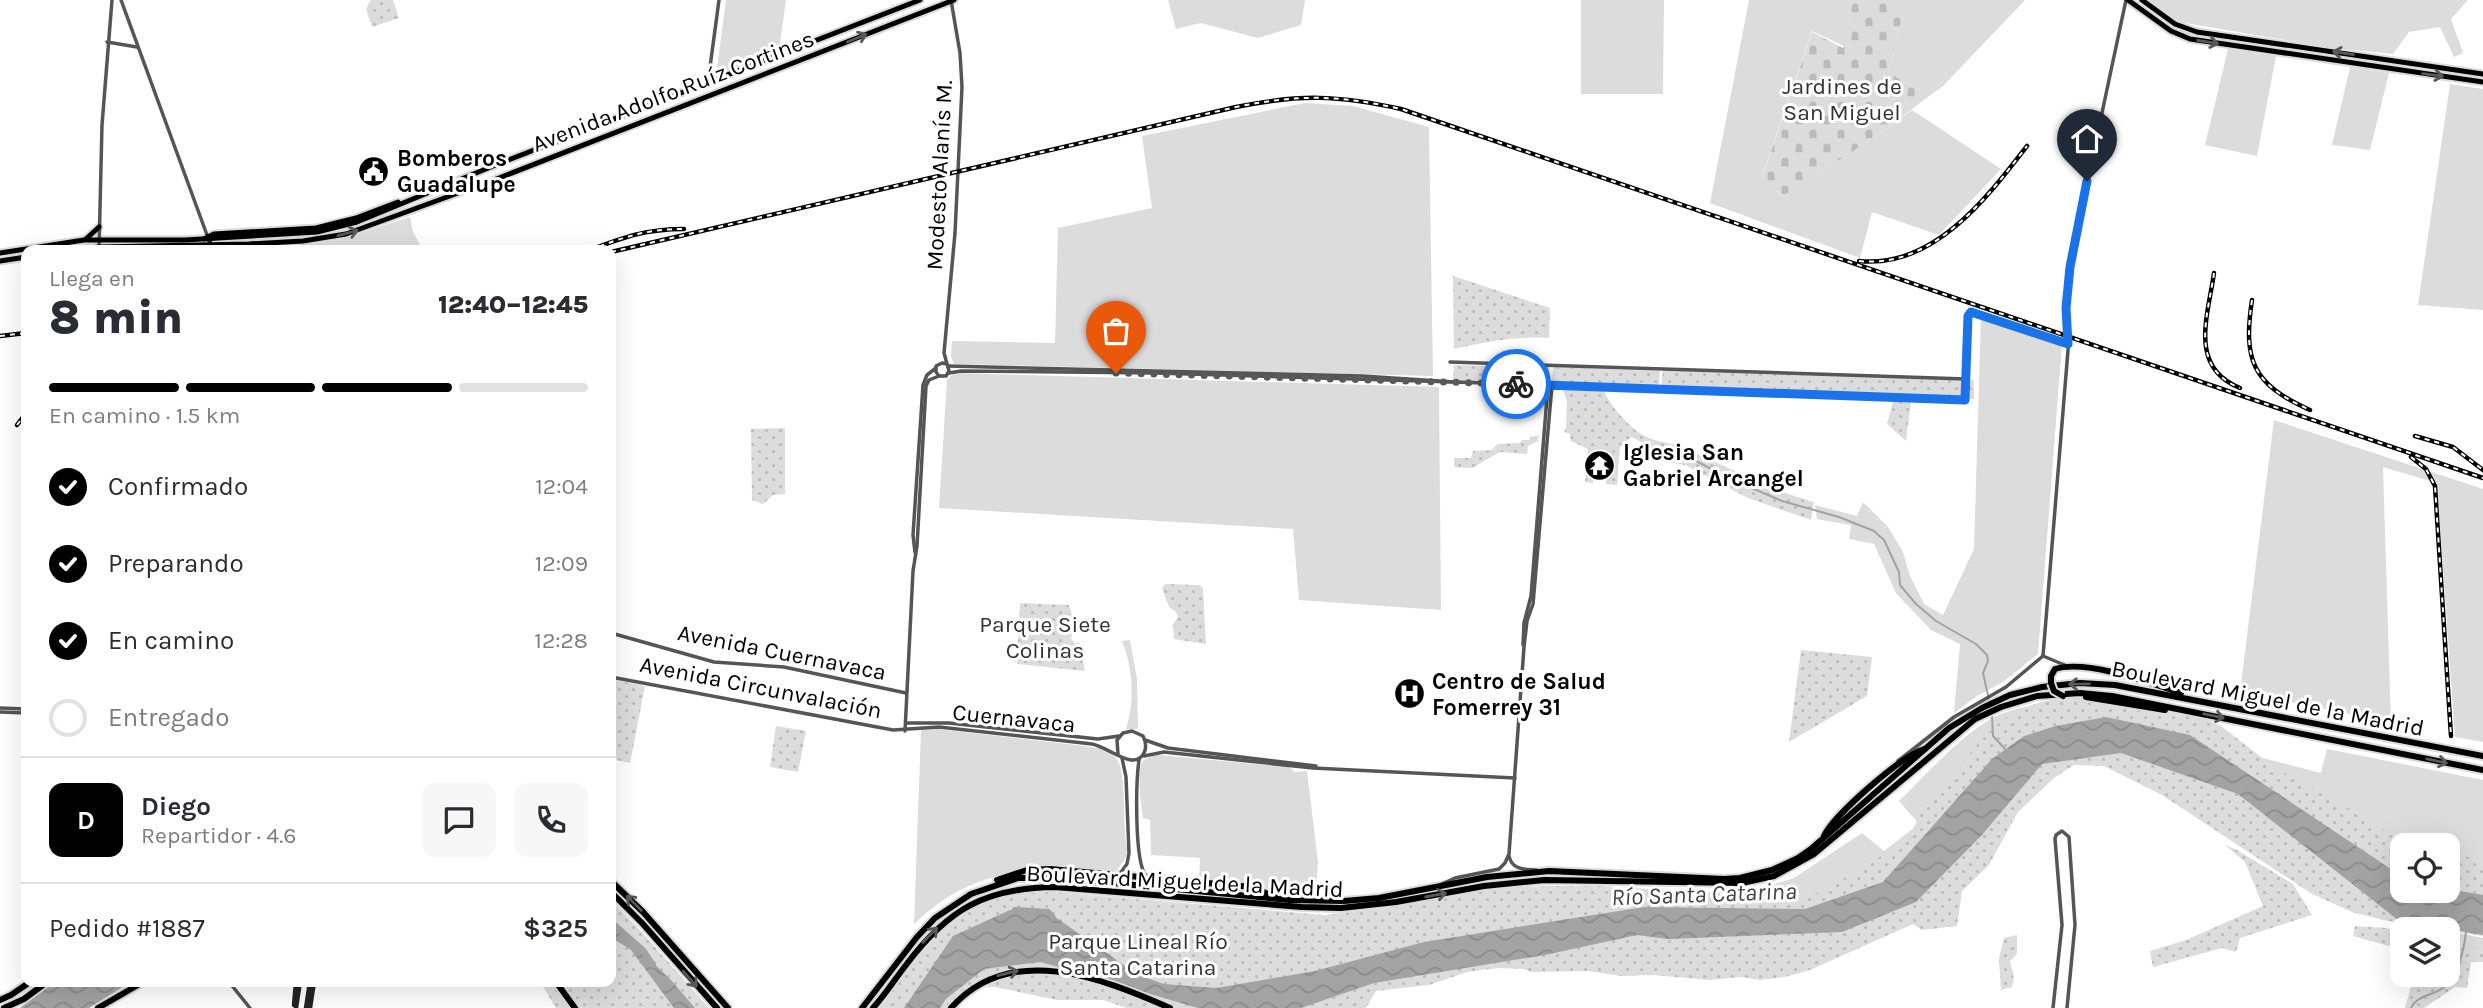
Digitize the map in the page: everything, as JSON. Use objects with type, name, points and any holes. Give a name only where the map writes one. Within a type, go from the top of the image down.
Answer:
[{"type":"highway","points":[[2173,708],[2159,710],[2097,698],[2063,696],[2056,693],[2051,686],[2051,677],[2055,670],[2075,668],[2131,676],[2195,699]]},
{"type":"highway","name":"Boulevard Miguel de la Madrid","points":[[862,1008],[927,926],[954,903],[987,887],[1018,878],[1048,877],[1309,901],[1364,900],[1488,877],[1549,872],[1740,878],[1787,864],[1822,840],[1950,729],[1982,708],[2010,695],[2042,687],[2099,684],[2195,699],[2483,756]]},
{"type":"highway","name":"Boulevard Miguel de la Madrid","points":[[873,1008],[928,936],[947,919],[981,899],[1009,890],[1055,887],[1325,908],[1380,904],[1483,886],[1544,880],[1742,883],[1774,876],[1808,858],[1849,826],[1975,719],[2001,707],[2037,696],[2080,693],[2112,696],[2483,771]]},
{"type":"highway","points":[[1822,840],[1836,818],[1910,755],[1927,748]]},
{"type":"highway","points":[[987,887],[999,878],[1027,870],[1050,869],[1252,887],[1277,898]]},
{"type":"highway","points":[[616,886],[729,1008]]},
{"type":"highway","points":[[616,897],[717,1008]]},
{"type":"highway","points":[[951,1008],[962,996],[984,981],[1014,971],[1041,969],[1109,985],[1170,1008]]},
{"type":"highway","points":[[0,999],[23,987]]},
{"type":"highway","points":[[4,1008],[24,999],[40,987]]},
{"type":"highway","points":[[99,1008],[135,987]]},
{"type":"highway","points":[[560,987],[575,1008]]},
{"type":"main road","name":"Avenida Adolfo Ruíz Cortines","points":[[206,236],[289,235],[357,222],[493,166],[920,0]]},
{"type":"main road","name":"Avenida Adolfo Ruíz Cortines","points":[[257,245],[318,240],[364,229],[952,0]]},
{"type":"main road","points":[[2127,0],[2171,31],[2190,39],[2483,82]]},
{"type":"main road","points":[[2142,0],[2175,24],[2197,32],[2483,74]]},
{"type":"main road","name":"Avenida Adolfo Ruíz Cortines","points":[[52,245],[84,240],[99,245],[317,228],[356,218],[410,198],[421,197]]},
{"type":"main road","points":[[84,240],[99,227]]},
{"type":"main road","points":[[198,245],[206,236],[210,245]]},
{"type":"main road","name":"Avenida Adolfo Ruíz Cortines","points":[[0,253],[21,250]]},
{"type":"main road","points":[[0,261],[21,258]]},
{"type":"main road","points":[[295,1008],[298,987]]},
{"type":"main road","points":[[308,1008],[309,987]]},
{"type":"main road","points":[[308,1008],[311,987]]},
{"type":"street","points":[[99,245],[107,42],[112,0]]},
{"type":"street","points":[[121,0],[206,236]]},
{"type":"street","points":[[708,82],[719,0]]},
{"type":"street","name":"Modesto Alanís M.","points":[[940,364],[944,353],[955,233],[962,87],[952,0]]},
{"type":"street","points":[[1884,777],[1890,768],[1944,724],[1970,706],[2006,687],[2043,656],[2068,344],[2066,308],[2071,254],[2127,0]]},
{"type":"street","points":[[107,42],[137,47]]},
{"type":"street","points":[[712,67],[717,79]]},
{"type":"street","points":[[915,552],[924,448],[926,386],[929,380],[944,377],[949,373],[1056,371],[1661,388],[1965,400],[1968,316],[1971,312],[2068,344]]},
{"type":"street","name":"Modesto Alanís M.","points":[[944,353],[947,365]]},
{"type":"street","points":[[1450,362],[1966,379]]},
{"type":"street","points":[[905,731],[915,552],[913,535],[923,385],[927,374],[940,364],[1362,376],[1454,382]]},
{"type":"street","points":[[947,365],[949,373]]},
{"type":"street","points":[[936,368],[939,376]]},
{"type":"street","points":[[1549,872],[1515,867],[1510,862],[1509,854],[1524,647],[1532,591],[1550,385]]},
{"type":"street","name":"Avenida Cuernavaca","points":[[616,634],[714,662],[784,667],[906,693]]},
{"type":"street","points":[[2043,656],[2075,668]]},
{"type":"street","name":"Avenida Circunvalación","points":[[616,678],[905,731]]},
{"type":"street","points":[[0,710],[21,711]]},
{"type":"street","name":"Cuernavaca","points":[[905,723],[949,723],[1098,739],[1119,736]]},
{"type":"street","name":"Cuernavaca","points":[[905,731],[939,727],[1092,744],[1103,746],[1120,756]]},
{"type":"street","points":[[1118,876],[1127,864],[1129,853],[1126,777],[1115,745],[1119,736],[1132,731],[1168,748],[1318,767]]},
{"type":"street","points":[[1145,739],[1146,745],[1141,757],[1138,814],[1139,853],[1142,871],[1147,878]]},
{"type":"street","points":[[1120,756],[1130,761],[1164,752],[1318,767],[1515,778]]},
{"type":"street","points":[[1126,815],[1132,811],[1138,814]]},
{"type":"street","points":[[2053,1008],[2062,925],[2055,839],[2062,831],[2069,837],[2075,911],[2067,1008]]},
{"type":"street","points":[[1129,853],[1139,853]]},
{"type":"street","points":[[1440,885],[1455,878],[1499,869],[1509,854]]},
{"type":"street","points":[[233,987],[250,1008]]},
{"type":"green space","points":[[371,0],[393,0],[399,18],[372,27],[366,9]]},
{"type":"green space","points":[[726,0],[786,0],[779,51],[716,75]]},
{"type":"green space","points":[[1168,0],[1305,0],[1301,25],[1258,38],[1201,23],[1176,29]]},
{"type":"green space","points":[[1581,0],[1664,0],[1663,94],[1581,94]]},
{"type":"green space","points":[[1749,0],[1853,0],[1844,46],[1812,31],[1762,177],[1782,196],[1912,110],[2001,169],[1939,235],[1872,212],[1860,258],[1710,203]]},
{"type":"green space","name":"Jardines de San Miguel","points":[[1853,0],[1907,0],[1888,72],[1929,96],[1881,133],[1783,196],[1762,178],[1812,32],[1843,48]]},
{"type":"green space","points":[[1907,0],[2025,0],[1943,86],[1929,96],[1888,72]]},
{"type":"green space","points":[[2148,0],[2468,0],[2451,19],[2463,53],[2454,57],[2440,27],[2409,32],[2393,54],[2332,48],[2180,22]]},
{"type":"green space","points":[[2228,49],[2276,56],[2257,156],[2205,145]]},
{"type":"green space","points":[[2350,67],[2389,73],[2370,150],[2332,145]]},
{"type":"green space","points":[[2450,84],[2483,89],[2483,310],[2418,305]]},
{"type":"green space","points":[[1305,103],[1353,106],[1429,127],[1433,376],[954,364],[951,357],[952,341],[1055,343],[1058,228],[1152,208],[1142,136]]},
{"type":"green space","points":[[410,217],[413,232],[420,245],[304,245],[339,240]]},
{"type":"green space","points":[[1453,276],[1550,308],[1549,338],[1513,339],[1454,349]]},
{"type":"green space","points":[[1981,315],[2062,344],[2038,654],[2003,682],[1954,713],[1960,644],[1931,630],[1896,593],[1874,544],[1849,539],[1851,525],[1817,519],[1815,505],[1857,516],[1863,502],[1888,527],[1903,552],[1910,576],[1924,604],[1943,615],[1974,549]]},
{"type":"green space","points":[[1454,365],[1549,367],[1548,381],[1456,381],[1453,379]]},
{"type":"green space","points":[[1553,367],[1660,371],[1659,386],[1552,383]]},
{"type":"green space","points":[[1663,369],[1974,380],[1974,399],[1661,388]]},
{"type":"green space","points":[[954,373],[1439,387],[1441,610],[1299,600],[1293,529],[939,508],[947,380]]},
{"type":"green space","points":[[1561,385],[1603,386],[1611,404],[1638,432],[1684,448],[1780,491],[1814,502],[1811,520],[1748,498],[1685,465],[1656,460],[1656,451],[1632,437],[1620,446],[1617,485],[1606,484],[1607,455],[1596,454],[1593,483],[1585,482],[1588,449],[1571,441],[1570,434],[1564,432],[1567,401]]},
{"type":"green space","points":[[1893,401],[1911,402],[1906,441],[1887,424]]},
{"type":"green space","points":[[2274,420],[2483,489],[2483,742],[2455,737],[2437,483],[2383,467],[2391,722],[2240,692]]},
{"type":"green space","points":[[785,428],[785,494],[773,495],[763,504],[752,500],[751,429]]},
{"type":"green space","points":[[1539,435],[1538,441],[1528,446],[1527,454],[1500,452],[1472,468],[1454,467],[1454,458],[1471,458],[1473,451],[1491,450],[1498,444],[1520,443]]},
{"type":"green space","points":[[1165,584],[1199,585],[1203,588],[1206,644],[1174,639],[1173,625],[1178,616],[1169,607],[1162,588]]},
{"type":"green space","name":"Parque Siete Colinas","points":[[1020,603],[1069,605],[1077,631],[1073,632],[1071,638],[1074,643],[1079,643],[1085,671],[1017,664]]},
{"type":"green space","points":[[1130,640],[1137,679],[1137,729],[1126,729],[1131,708],[1132,685],[1129,662],[1122,641]]},
{"type":"green space","points":[[1801,650],[1872,657],[1867,696],[1789,742]]},
{"type":"green space","points":[[616,680],[645,686],[630,763],[616,760]]},
{"type":"green space","name":"Parque Lineal Río Santa Catarina","points":[[2088,697],[2207,719],[2221,726],[2297,781],[2328,795],[2392,833],[2390,903],[2460,903],[2460,854],[2483,861],[2483,936],[2460,932],[2460,917],[2390,917],[2390,921],[2352,912],[2312,894],[2162,795],[2104,766],[2074,765],[2054,778],[2018,812],[1989,865],[1962,891],[1957,926],[1922,930],[1913,924],[1810,970],[1785,977],[1709,980],[1653,975],[1621,976],[1588,971],[1532,972],[1498,968],[1467,972],[1429,985],[1376,991],[1366,1008],[1127,1008],[1103,1000],[1057,1000],[995,987],[975,988],[953,1008],[877,1008],[940,929],[968,909],[1017,894],[1053,892],[1324,915],[1384,908],[1500,888],[1546,886],[1600,886],[1799,898],[1820,892],[1888,851],[1909,833],[1927,804],[1998,723],[2011,714],[2045,701]]},
{"type":"green space","points":[[2038,705],[2108,705],[2138,709],[2221,729],[2251,755],[2321,773],[2327,749],[2483,780],[2483,896],[2460,892],[2460,833],[2390,833],[2390,868],[2323,819],[2190,735],[2106,717],[2069,718],[2024,736],[1992,759],[1909,866],[1867,891],[1814,904],[1759,904],[1721,900],[1722,893],[1753,891],[1794,878],[1862,833],[1884,851],[1919,824],[1899,801],[1953,747],[1995,716]]},
{"type":"green space","points":[[776,726],[806,731],[798,772],[770,767]]},
{"type":"green space","points":[[938,729],[1085,746],[1102,749],[1113,755],[1120,765],[1122,775],[1128,851],[1124,861],[1113,875],[1031,872],[983,880],[937,904],[914,924],[921,730]]},
{"type":"green space","points":[[1159,755],[1287,765],[1295,772],[1307,771],[1318,862],[1316,890],[1321,890],[1321,894],[1225,886],[1199,880],[1200,858],[1151,855],[1150,820],[1143,818],[1140,772],[1143,761]]},
{"type":"green space","points":[[2225,845],[2293,884],[2312,915],[2240,938],[2236,952],[2222,948],[2153,967],[2150,951],[2186,940],[2263,906],[2245,862]]},
{"type":"green space","points":[[616,905],[709,1008],[556,1008],[543,987],[616,987]]},
{"type":"green space","points":[[2355,926],[2387,928],[2390,929],[2390,946],[2353,936]]},
{"type":"green space","points":[[2460,933],[2483,938],[2483,953],[2460,949]]},
{"type":"green space","points":[[2017,935],[2017,954],[2010,961],[2012,987],[2001,990],[1999,958],[2004,938]]},
{"type":"green space","points":[[2460,948],[2483,953],[2483,962],[2471,962],[2467,988],[2455,987],[2460,987]]},
{"type":"green space","points":[[2411,987],[2455,987],[2424,1008],[2405,1008]]},
{"type":"water","name":"Río Santa Catarina","points":[[2106,717],[2190,735],[2390,868],[2390,903],[2460,903],[2460,891],[2483,895],[2483,935],[2460,931],[2460,917],[2394,917],[2238,794],[2121,753],[2042,764],[1981,836],[1916,902],[1842,932],[1668,939],[1637,935],[1545,955],[1374,983],[1301,1008],[1198,1008],[1041,962],[984,969],[946,999],[940,1008],[904,1008],[953,936],[1010,910],[1048,912],[1138,975],[1164,984],[1216,988],[1315,971],[1424,942],[1644,907],[1805,909],[1883,882],[1992,759],[2024,736],[2056,726]]},
{"type":"water","points":[[616,927],[671,980],[695,1008],[674,1008],[631,950],[616,940]]},
{"type":"water","points":[[47,987],[123,987],[89,1008],[20,1008]]},
{"type":"waterway","points":[[1658,449],[1694,460],[1782,501],[1839,517],[1874,531],[1884,540],[1899,572],[1900,585],[1916,604],[1936,621],[1976,644],[1987,655],[1988,661],[1983,673],[1990,704]]},
{"type":"waterway","points":[[1992,716],[1993,736],[2005,749]]},
{"type":"waterway","name":"Río Santa Catarina","points":[[1015,910],[1048,912],[1053,918]]},
{"type":"waterway","name":"Río Santa Catarina","points":[[616,926],[643,950],[653,965]]},
{"type":"waterway","points":[[2411,1008],[2425,996],[2439,991],[2453,977],[2464,947],[2466,932]]},
{"type":"railway","points":[[616,251],[1236,107],[1300,98],[1358,101],[1401,109],[2483,478]]},
{"type":"railway","points":[[1859,261],[1886,260],[1911,254],[1934,242],[1976,207],[2027,146]]},
{"type":"railway","points":[[603,245],[658,230],[684,229]]},
{"type":"railway","points":[[2214,273],[2206,323],[2207,354],[2213,367],[2224,379],[2240,388]]},
{"type":"railway","points":[[2252,300],[2249,339],[2256,368],[2275,390],[2310,410]]},
{"type":"railway","points":[[0,336],[21,334]]},
{"type":"railway","points":[[17,425],[21,420]]},
{"type":"railway","points":[[2415,436],[2453,447],[2483,470]]},
{"type":"railway","points":[[2411,457],[2426,469],[2435,486],[2451,736]]},
{"type":"way so far","points":[[1116,373],[1516,384]]},
{"type":"place","name":"Bomberos Guadalupe","points":[[374,171]]},
{"type":"place","name":"Iglesia San Gabriel Arcangel","points":[[1600,465]]},
{"type":"place","name":"Centro de Salud Fomerrey 31","points":[[1409,694]]},
{"type":"route","points":[[1516,384],[1965,400],[1968,316],[1972,311],[2068,344],[2066,308],[2071,254],[2087,181]]}]
